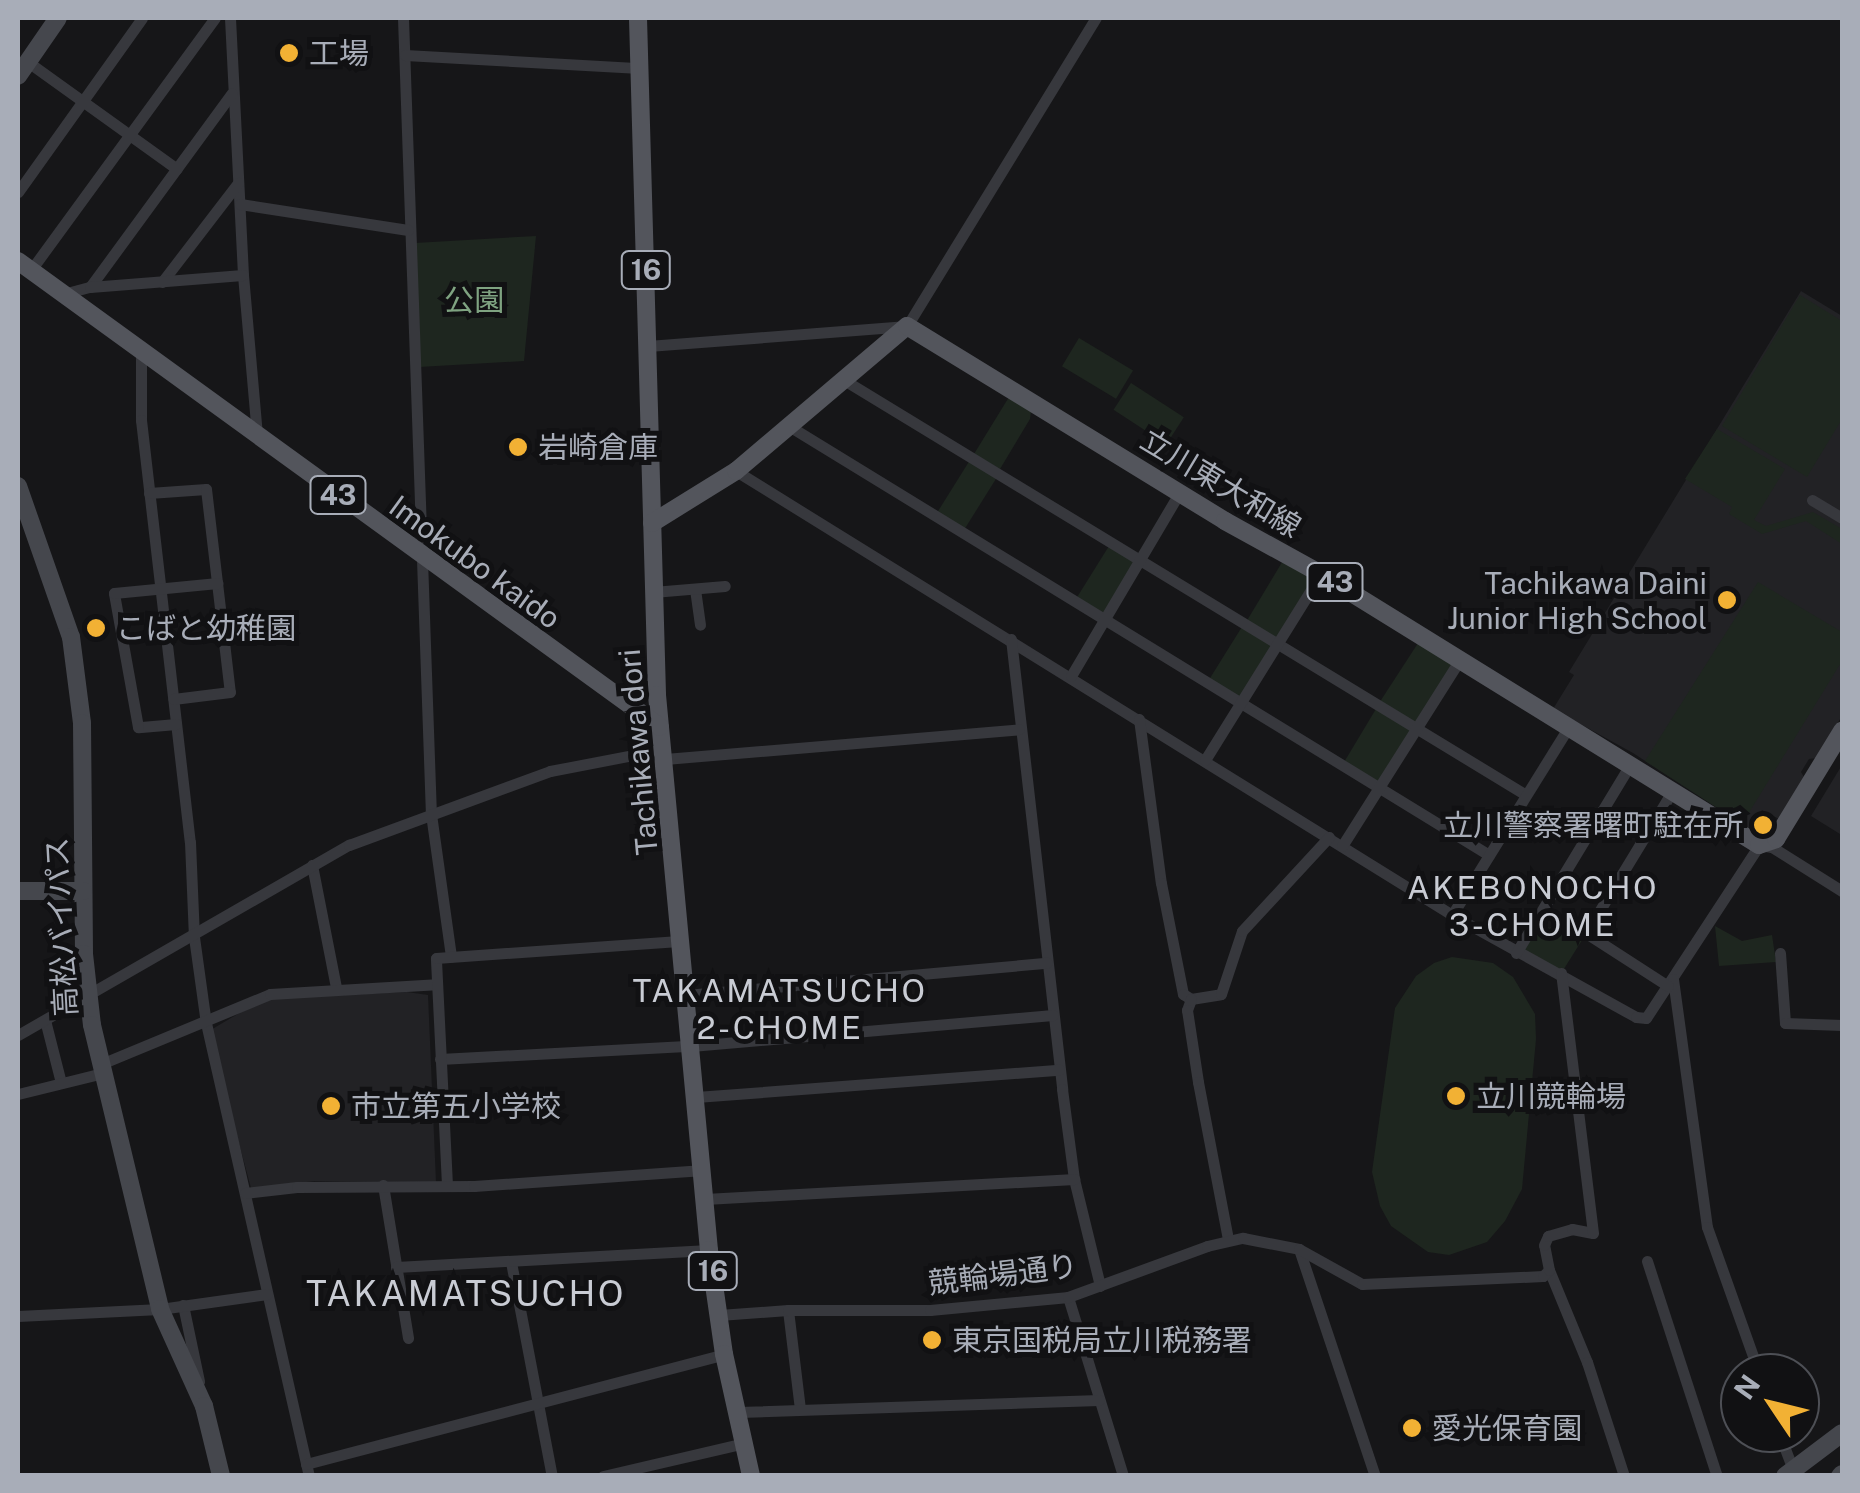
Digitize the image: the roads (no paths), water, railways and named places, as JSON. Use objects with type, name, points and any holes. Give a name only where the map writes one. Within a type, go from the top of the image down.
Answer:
[{"type":"main road","name":"Tachikawa dori","points":[[638,18],[660,727],[709,1250],[724,1354],[751,1476]]},
{"type":"main road","name":"Imokubo kaido","points":[[24,265],[660,727]]},
{"type":"main road","points":[[652,524],[736,470],[907,326]]},
{"type":"main road","name":"立川東大和線","points":[[907,326],[1321,574],[1759,845]]},
{"type":"main road","points":[[1759,845],[1776,839],[1842,731]]},
{"type":"street","points":[[58,18],[22,69],[82,102],[177,169]]},
{"type":"street","points":[[18,192],[142,18]]},
{"type":"street","points":[[24,265],[129,135],[215,18]]},
{"type":"street","points":[[230,18],[243,276],[257,436]]},
{"type":"street","points":[[403,18],[431,814],[451,957]]},
{"type":"street","points":[[648,346],[907,326],[1096,18]]},
{"type":"street","points":[[405,55],[640,68]]},
{"type":"street","points":[[90,287],[234,92]]},
{"type":"street","points":[[162,282],[238,182]]},
{"type":"street","points":[[240,204],[408,230]]},
{"type":"street","points":[[63,294],[90,287],[243,276]]},
{"type":"street","points":[[140,350],[138,385],[190,842],[194,936],[206,1023],[308,1470],[536,1403],[724,1354]]},
{"type":"street","points":[[844,380],[1526,795]]},
{"type":"street","points":[[790,426],[1489,855]]},
{"type":"street","points":[[736,470],[1452,915],[1636,1017],[1646,1018],[1759,845],[1772,847],[1842,891]]},
{"type":"street","name":"高松バイパス","points":[[18,486],[71,637],[82,722],[86,996],[160,1308],[206,1409],[221,1476]]},
{"type":"street","points":[[149,492],[206,488],[218,583],[230,692],[173,699]]},
{"type":"street","points":[[1071,676],[1180,492]]},
{"type":"street","points":[[1812,500],[1842,518]]},
{"type":"street","points":[[1209,763],[1321,574]]},
{"type":"street","points":[[176,724],[138,727],[114,593],[218,583]]},
{"type":"street","points":[[654,592],[725,586]]},
{"type":"street","points":[[695,588],[700,625]]},
{"type":"street","points":[[1011,639],[1074,1179],[1100,1286]]},
{"type":"street","points":[[1342,846],[1460,659]]},
{"type":"street","points":[[1140,719],[1182,994],[1192,1000],[1221,994],[1242,931],[1328,838]]},
{"type":"street","points":[[1452,915],[1569,726]]},
{"type":"street","points":[[18,1035],[349,845],[582,762],[1019,730]]},
{"type":"street","points":[[1516,953],[1631,763]]},
{"type":"street","points":[[1671,982],[1586,934],[1673,790]]},
{"type":"street","points":[[312,865],[336,987]]},
{"type":"street","points":[[18,891],[84,891]]},
{"type":"street","points":[[446,1185],[436,958],[682,941]]},
{"type":"street","points":[[1780,953],[1786,1023],[1842,1026]]},
{"type":"street","points":[[686,995],[1047,963]]},
{"type":"street","points":[[1561,973],[1593,1233],[1572,1229],[1548,1236],[1544,1245],[1549,1270],[1586,1362],[1624,1476]]},
{"type":"street","points":[[1671,982],[1707,1228],[1752,1353]]},
{"type":"street","points":[[18,1094],[102,1068],[142,1047],[270,994],[336,987],[436,984]]},
{"type":"street","points":[[1192,1000],[1187,1010],[1195,1064],[1228,1240]]},
{"type":"street","points":[[440,1059],[691,1046],[1053,1015]]},
{"type":"street","points":[[45,1020],[61,1083]]},
{"type":"street","points":[[696,1096],[1060,1070]]},
{"type":"street","points":[[246,1193],[702,1170]]},
{"type":"street","points":[[705,1199],[1074,1179]]},
{"type":"street","points":[[383,1186],[408,1338]]},
{"type":"street","name":"競輪場通り","points":[[719,1316],[788,1310],[930,1310],[1068,1297],[1242,1238],[1299,1249],[1362,1284],[1543,1276],[1549,1270]]},
{"type":"street","points":[[1299,1249],[1375,1476]]},
{"type":"street","points":[[396,1267],[709,1250]]},
{"type":"street","points":[[1647,1261],[1717,1476]]},
{"type":"street","points":[[511,1262],[552,1476]]},
{"type":"street","points":[[18,1316],[160,1308],[267,1294]]},
{"type":"street","points":[[1068,1297],[1123,1476]]},
{"type":"street","points":[[182,1306],[206,1409]]},
{"type":"street","points":[[788,1310],[800,1410]]},
{"type":"street","points":[[739,1412],[1100,1400]]},
{"type":"street","points":[[1791,1474],[1842,1433]]},
{"type":"street","points":[[603,1476],[745,1443]]},
{"type":"place","name":"工場","points":[[289,53]]},
{"type":"place","name":"岩崎倉庫","points":[[518,447]]},
{"type":"place","name":"Tachikawa Daini Junior High School","points":[[1727,600]]},
{"type":"place","name":"こばと幼稚園","points":[[96,628]]},
{"type":"place","name":"立川警察署曙町駐在所","points":[[1763,825]]},
{"type":"place","name":"立川競輪場","points":[[1456,1096]]},
{"type":"place","name":"市立第五小学校","points":[[331,1106]]},
{"type":"place","name":"東京国税局立川税務署","points":[[932,1340]]},
{"type":"place","name":"愛光保育園","points":[[1412,1428]]},
{"type":"district","name":"AKEBONOCHO 3-CHOME","points":[[1533,908]]},
{"type":"district","name":"TAKAMATSUCHO 2-CHOME","points":[[780,1010]]},
{"type":"district","name":"TAKAMATSUCHO","points":[[466,1294]]},
{"type":"park label","name":"公園","points":[[474,300]]}]
